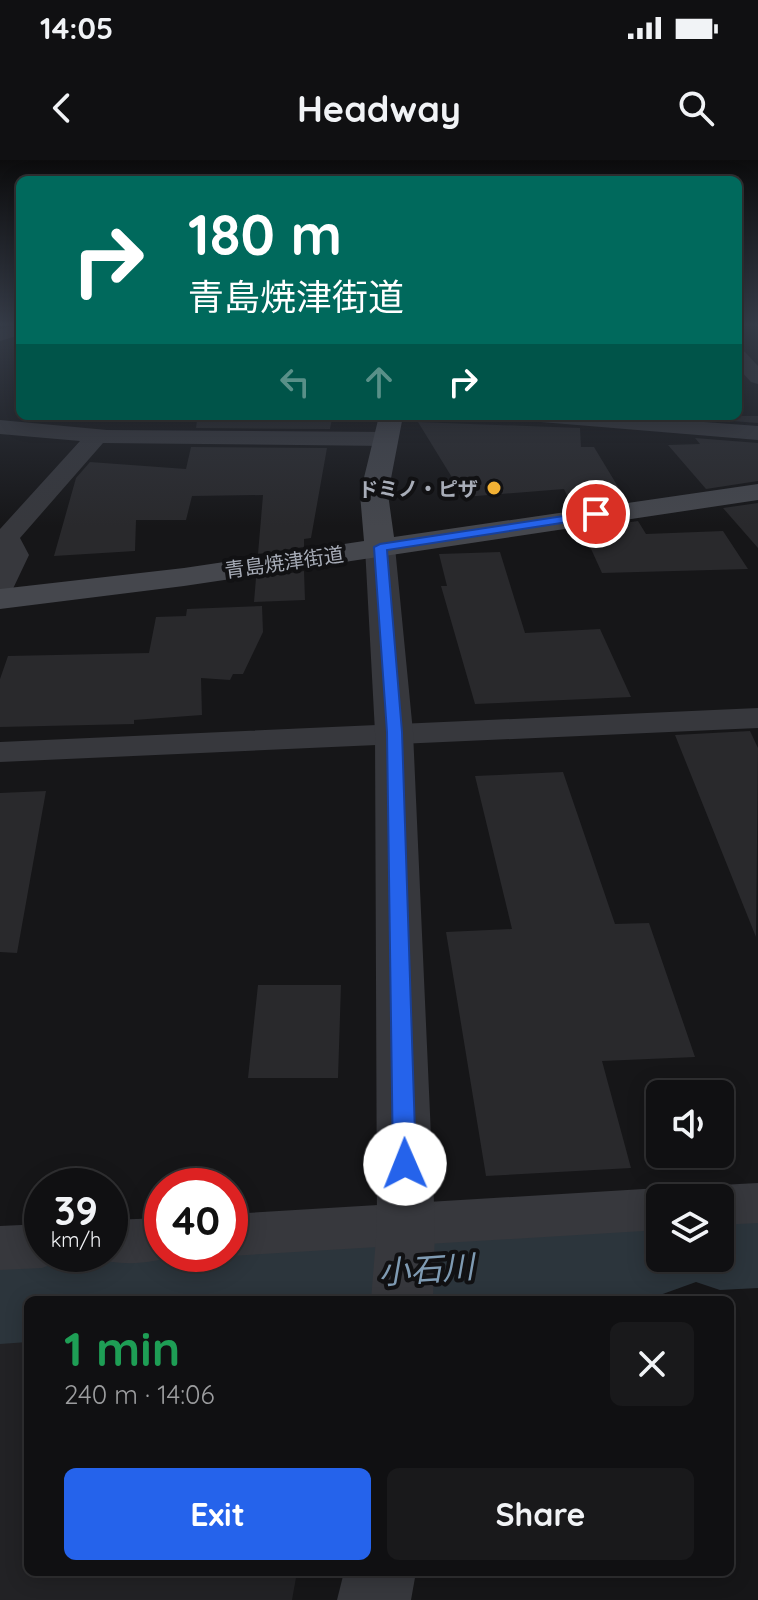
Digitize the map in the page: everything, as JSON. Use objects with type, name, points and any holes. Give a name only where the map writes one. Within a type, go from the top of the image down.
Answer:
[{"type":"main road","points":[[380,547],[374,494],[389,427]]},
{"type":"main road","name":"青島焼津街道","points":[[0,599],[141,582],[758,492]]},
{"type":"street","points":[[353,438],[360,420]]},
{"type":"street","points":[[592,420],[758,433]]},
{"type":"street","points":[[0,427],[97,436],[353,438],[389,427]]},
{"type":"street","points":[[0,589],[16,555],[7,537],[97,436]]},
{"type":"street","points":[[380,547],[394,732],[406,1226],[402,1296]]},
{"type":"street","points":[[0,752],[758,718]]},
{"type":"street","points":[[734,1204],[758,1203]]},
{"type":"street","points":[[248,1234],[646,1210]]},
{"type":"street","points":[[0,1248],[24,1247]]},
{"type":"street","points":[[374,1600],[379,1576]]},
{"type":"shaded area","points":[[24,1333],[24,1576],[296,1576],[292,1600],[0,1600],[0,1334]]},
{"type":"building","points":[[758,416],[758,423],[718,420]]},
{"type":"building","points":[[197,420],[332,420],[330,429],[196,428]]},
{"type":"building","points":[[418,422],[580,428],[581,447],[594,447],[626,500],[573,508],[564,489],[464,497]]},
{"type":"building","points":[[695,438],[758,443],[758,481],[706,489],[668,445],[700,444]]},
{"type":"building","points":[[191,447],[327,448],[311,538],[304,539],[304,547],[258,554],[263,495],[192,496],[186,520],[136,520],[135,551],[54,556],[76,478],[90,462],[186,469]]},
{"type":"building","points":[[758,503],[758,548],[723,508]]},
{"type":"building","points":[[638,521],[646,534],[723,531],[748,569],[602,573],[582,529]]},
{"type":"building","points":[[500,552],[525,633],[600,629],[631,697],[475,704],[441,586],[447,586],[439,554]]},
{"type":"building","points":[[304,571],[305,600],[254,602],[256,578]]},
{"type":"building","points":[[262,606],[263,632],[243,674],[233,674],[230,680],[201,678],[202,715],[134,720],[134,724],[0,727],[0,679],[8,656],[149,653],[156,617],[186,616],[187,609]]},
{"type":"building","points":[[750,731],[758,748],[756,937],[675,735]]},
{"type":"building","points":[[563,772],[615,924],[649,923],[695,1057],[602,1061],[631,1168],[486,1176],[446,932],[512,929],[475,776]]},
{"type":"building","points":[[46,791],[17,953],[0,952],[0,793]]},
{"type":"building","points":[[258,985],[341,985],[338,1078],[248,1078]]},
{"type":"waterway","name":"小石川","points":[[734,1247],[758,1246]]},
{"type":"waterway","name":"小石川","points":[[42,1296],[646,1253]]},
{"type":"waterway","name":"小石川","points":[[0,1299],[24,1297]]},
{"type":"place","name":"ドミノ・ピザ","points":[[494,488]]},
{"type":"route","points":[[405,1164],[394,732],[380,547],[596,514]]}]
